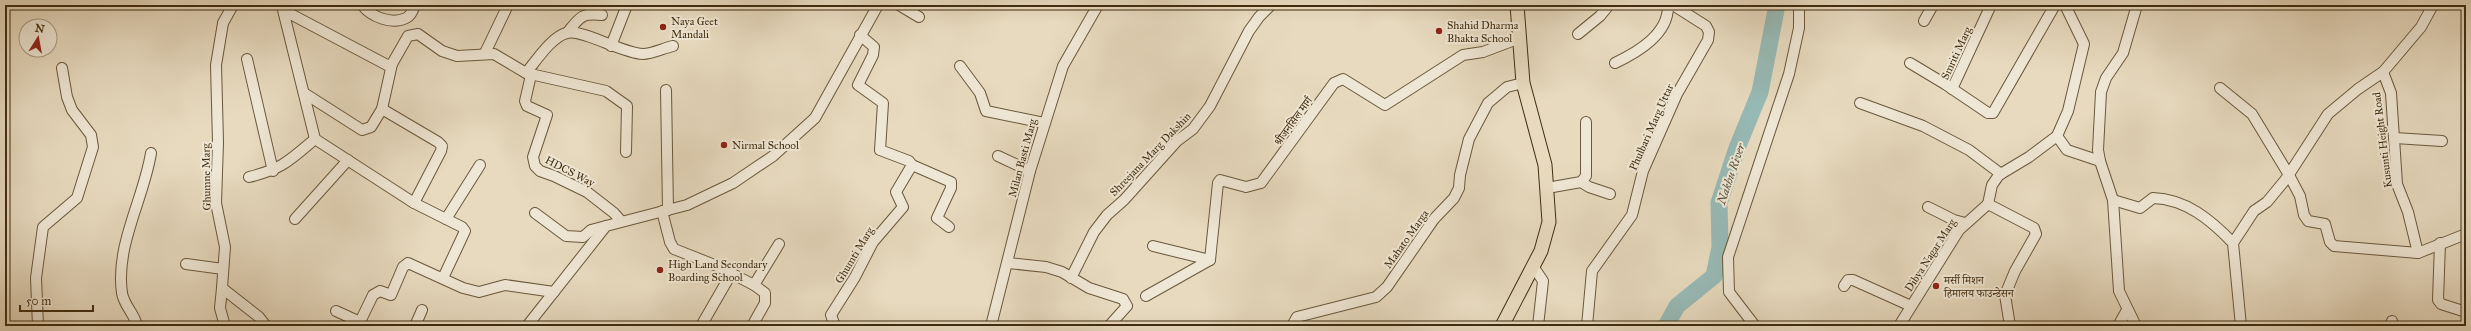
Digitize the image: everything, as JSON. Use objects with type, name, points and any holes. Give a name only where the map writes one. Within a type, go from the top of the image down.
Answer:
[{"type":"main road","points":[[1502,326],[1541,251],[1549,222],[1545,165],[1523,83],[1517,5]]},
{"type":"street","name":"Ghumne Marg","points":[[225,326],[220,308],[225,247],[216,203],[216,65],[223,23],[233,5]]},
{"type":"street","points":[[362,5],[368,13],[376,18],[405,19],[411,14],[415,5]]},
{"type":"street","points":[[485,53],[508,5]]},
{"type":"street","points":[[611,46],[627,5]]},
{"type":"street","points":[[534,213],[566,236],[583,237],[591,230],[687,205],[733,183],[779,150],[814,118],[878,5]]},
{"type":"street","points":[[899,5],[918,17]]},
{"type":"street","name":"Milan Basti Marg","points":[[990,326],[1008,263],[1030,171],[1063,66],[1098,5]]},
{"type":"street","name":"Shreejana Marg Dakshin","points":[[1071,278],[1094,232],[1107,215],[1124,200],[1177,141],[1193,129],[1210,106],[1249,31],[1259,17],[1271,5]]},
{"type":"street","points":[[1578,34],[1600,16],[1609,5]]},
{"type":"street","points":[[1615,63],[1644,48],[1660,30],[1668,15],[1668,5]]},
{"type":"street","name":"Phulbari Marg Uttar","points":[[1587,326],[1592,271],[1632,215],[1643,171],[1677,94],[1708,40],[1709,32],[1706,26],[1673,5]]},
{"type":"street","points":[[1755,326],[1729,292],[1728,257],[1789,74],[1799,28],[1799,5]]},
{"type":"street","points":[[1924,21],[1933,5]]},
{"type":"street","name":"Smriti Marg","points":[[1952,89],[1991,5]]},
{"type":"street","points":[[1910,63],[1988,113],[1994,113],[2055,5]]},
{"type":"street","points":[[2010,326],[2005,295],[2015,271],[2036,234],[2034,228],[1988,204],[1992,185],[2001,174],[2029,157],[2057,136],[2068,111],[2084,44],[2065,5]]},
{"type":"street","points":[[2136,326],[2119,291],[2113,200],[2100,161],[2098,150],[2101,92],[2106,78],[2123,53],[2137,5]]},
{"type":"street","points":[[2241,326],[2233,243],[2254,210],[2267,202],[2289,175],[2328,114],[2358,89],[2383,72],[2421,27],[2433,5]]},
{"type":"street","points":[[281,8],[387,65],[392,64]]},
{"type":"street","points":[[281,8],[304,93],[314,139],[414,203],[462,227],[465,231],[443,278]]},
{"type":"street","name":"HDCS Way","points":[[602,15],[587,13],[579,17],[567,33],[548,46],[528,74],[525,101],[527,106],[547,116],[532,157],[535,166],[540,171],[587,192],[614,213],[621,221]]},
{"type":"street","points":[[405,19],[412,34]]},
{"type":"street","points":[[567,33],[579,33],[611,46],[645,54],[673,46]]},
{"type":"street","points":[[304,93],[362,130],[371,127],[382,109],[392,64],[408,36],[418,34],[442,51],[457,56],[485,53],[502,57],[528,74],[606,91],[609,95],[625,103],[628,109],[626,152]]},
{"type":"street","points":[[860,35],[874,47],[872,55],[858,85],[883,103],[880,150],[909,161],[912,164],[950,182],[951,188],[937,218],[950,227]]},
{"type":"street","name":"श्रीजनसिल मार्ग","points":[[1210,260],[1218,183],[1220,180],[1246,188],[1261,183],[1334,83],[1343,79],[1385,105],[1463,55],[1483,52],[1520,38]]},
{"type":"street","points":[[247,59],[273,172]]},
{"type":"street","points":[[960,66],[980,93],[986,111],[1044,123]]},
{"type":"street","points":[[38,326],[36,278],[43,227],[77,198],[93,147],[91,135],[72,110],[67,97],[62,68]]},
{"type":"street","name":"Kusunti Height Road","points":[[2383,72],[2391,94],[2397,184],[2408,212],[2418,252]]},
{"type":"street","name":"Mahato Marga","points":[[1292,326],[1297,317],[1376,297],[1388,287],[1434,219],[1454,198],[1459,188],[1460,175],[1469,139],[1488,103],[1507,87],[1523,83]]},
{"type":"street","points":[[2220,88],[2252,114],[2300,196],[2304,215],[2308,221],[2325,224],[2330,242],[2334,246],[2418,252],[2466,234]]},
{"type":"street","points":[[666,90],[665,210],[670,242],[674,249],[754,285],[766,297],[752,326]]},
{"type":"street","points":[[1860,103],[1923,126],[1969,150],[2001,174]]},
{"type":"street","points":[[382,109],[442,146],[414,203]]},
{"type":"street","points":[[1547,188],[1581,182],[1586,176],[1586,122]]},
{"type":"street","points":[[2057,136],[2066,150],[2100,161]]},
{"type":"street","points":[[2395,138],[2442,140]]},
{"type":"street","points":[[249,178],[273,172],[314,139]]},
{"type":"street","points":[[137,326],[126,307],[122,292],[123,258],[148,172],[151,153]]},
{"type":"street","points":[[998,156],[1030,171]]},
{"type":"street","points":[[295,219],[348,160]]},
{"type":"street","name":"Ghumti Marg","points":[[835,326],[831,315],[855,277],[873,242],[903,207],[896,192],[912,164]]},
{"type":"street","points":[[446,219],[480,165]]},
{"type":"street","points":[[1581,182],[1589,187],[1610,194]]},
{"type":"street","points":[[2113,200],[2140,208],[2153,198],[2163,198],[2193,208],[2233,243]]},
{"type":"street","name":"Dibya Nagar Marg","points":[[1899,326],[1965,223],[1988,204]]},
{"type":"street","points":[[1928,208],[1954,220],[1965,223]]},
{"type":"street","points":[[527,326],[606,226]]},
{"type":"street","points":[[2440,243],[2438,300],[2441,304],[2466,312]]},
{"type":"street","points":[[754,285],[779,244]]},
{"type":"street","points":[[1153,246],[1210,260]]},
{"type":"street","points":[[1146,296],[1210,260]]},
{"type":"street","points":[[336,311],[359,324],[376,292],[380,291],[389,296],[393,293],[408,263],[463,288],[479,292],[505,285],[554,292]]},
{"type":"street","points":[[1008,263],[1046,267],[1071,278],[1088,288],[1123,299],[1126,302],[1126,306],[1122,313],[1109,326]]},
{"type":"street","points":[[186,264],[223,269]]},
{"type":"street","points":[[1533,266],[1543,281],[1538,326]]},
{"type":"street","points":[[701,326],[730,274]]},
{"type":"street","points":[[1844,286],[1848,280],[1853,280],[1911,306]]},
{"type":"street","points":[[222,288],[259,317],[266,326]]},
{"type":"street","points":[[415,326],[422,310]]},
{"type":"street","points":[[2118,326],[2127,310]]},
{"type":"waterway","name":"Nakhu River","points":[[1666,326],[1677,306],[1714,276],[1720,247],[1719,203],[1737,148],[1760,92],[1777,5]]},
{"type":"place","name":"Naya Geet Mandali","points":[[663,27]]},
{"type":"place","name":"Shahid Dharma Bhakta School","points":[[1439,31]]},
{"type":"place","name":"Nirmal School","points":[[724,145]]},
{"type":"place","name":"High Land Secondary Boarding School","points":[[660,270]]},
{"type":"place","name":"मर्सी मिशन हिमालय फाउन्डेसन","points":[[1936,286]]}]
